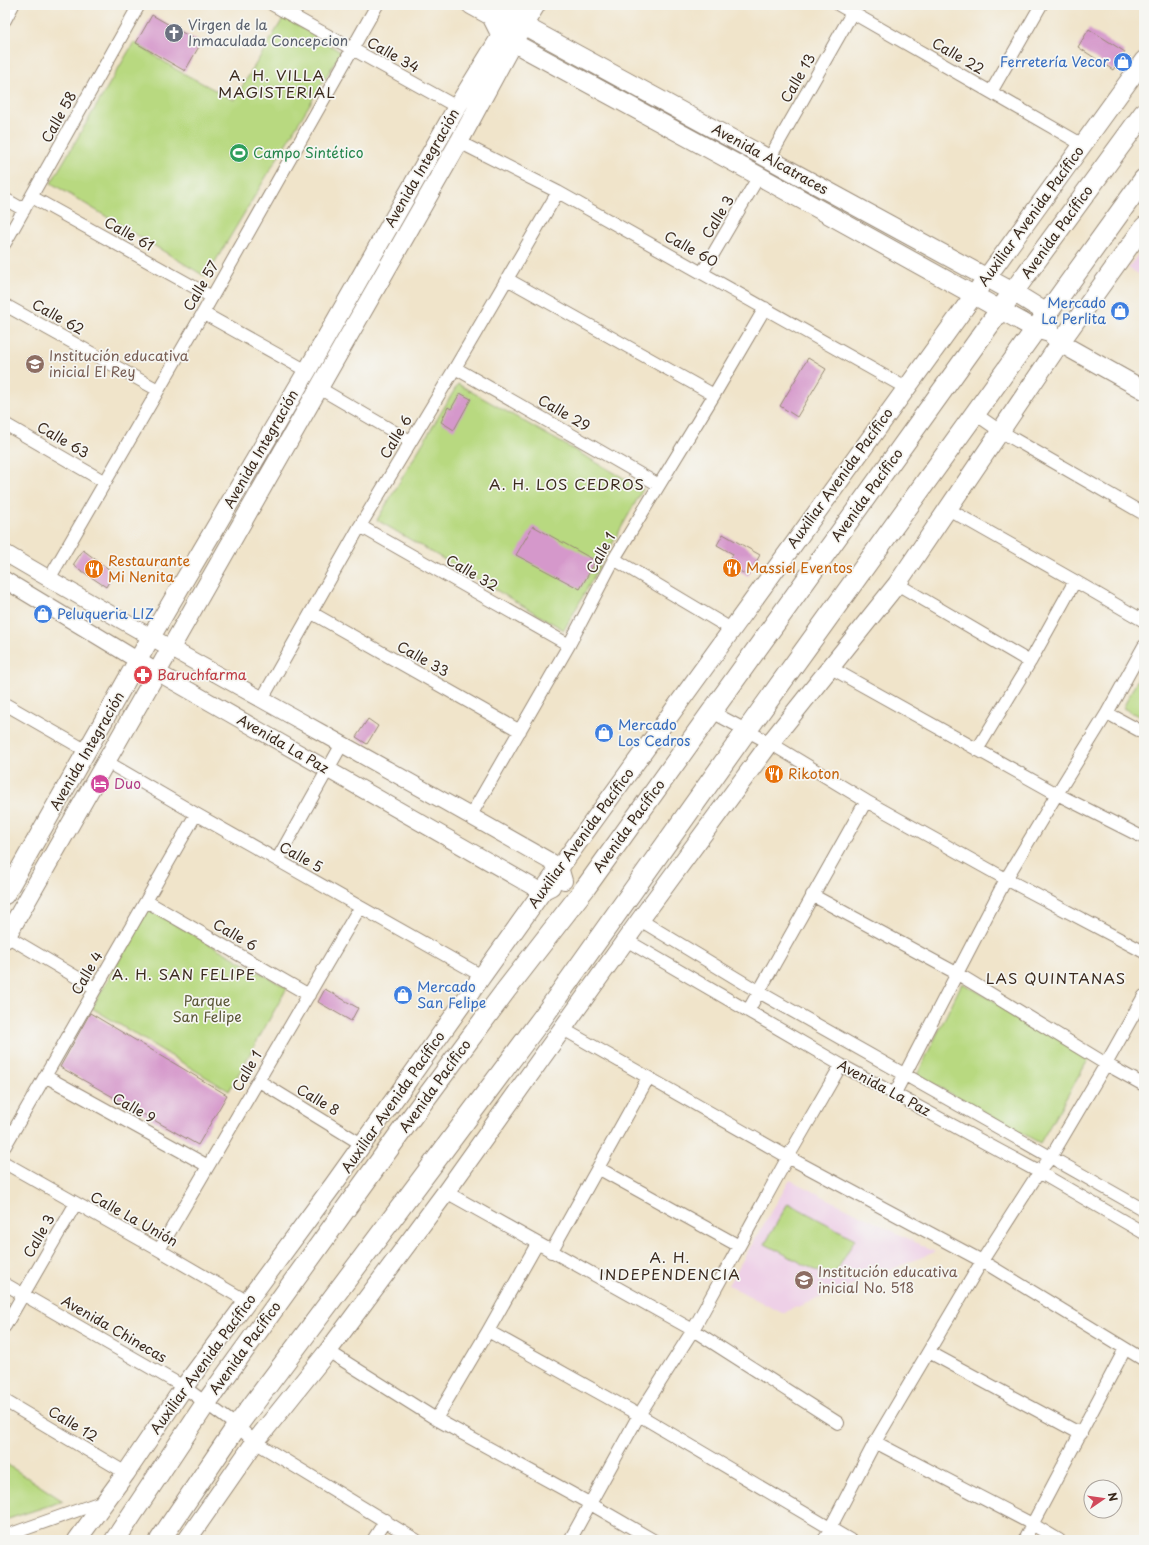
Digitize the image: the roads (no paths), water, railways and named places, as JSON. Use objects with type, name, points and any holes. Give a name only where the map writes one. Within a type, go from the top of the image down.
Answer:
[{"type":"main road","name":"Avenida Alcatraces","points":[[471,5],[490,16],[519,16],[769,159],[987,277],[1047,313]]},
{"type":"main road","name":"Avenida Integración","points":[[5,895],[151,637],[307,371],[456,107],[507,39],[519,16],[536,5]]},
{"type":"main road","points":[[490,16],[507,39],[1048,335],[1144,390]]},
{"type":"main road","points":[[6,937],[459,142],[507,39]]},
{"type":"main road","name":"Auxiliar Avenida Pacífico","points":[[77,1540],[104,1501],[126,1473],[184,1387],[363,1145],[542,892],[562,874],[731,630],[1144,60]]},
{"type":"main road","name":"Avenida Pacífico","points":[[115,1540],[206,1403],[408,1122],[506,990],[586,887],[1000,310],[1144,113]]},
{"type":"main road","points":[[187,1540],[255,1442],[328,1351],[446,1192],[640,920],[770,743],[897,584],[1000,431],[1048,335],[1047,313],[1144,179]]},
{"type":"main road","points":[[160,1540],[237,1426],[543,1017],[974,413],[1048,335],[1144,226]]},
{"type":"street","points":[[5,20],[14,5]]},
{"type":"street","name":"Calle 58","points":[[5,243],[139,5]]},
{"type":"street","name":"Calle 34","points":[[273,5],[351,50],[456,107]]},
{"type":"street","name":"Calle 57","points":[[49,579],[203,313],[377,5]]},
{"type":"street","name":"Calle 22","points":[[839,5],[1083,145]]},
{"type":"street","points":[[991,92],[1041,5]]},
{"type":"street","name":"Calle 13","points":[[769,159],[852,13]]},
{"type":"street","name":"Calle 60","points":[[459,142],[558,192],[906,388]]},
{"type":"street","name":"Calle 3","points":[[702,273],[759,176]]},
{"type":"street","name":"Calle 6","points":[[262,699],[360,526],[558,192]]},
{"type":"street","name":"Calle 61","points":[[32,197],[212,297]]},
{"type":"street","points":[[5,199],[24,210]]},
{"type":"street","points":[[507,280],[714,395]]},
{"type":"street","name":"Calle 62","points":[[5,305],[158,390]]},
{"type":"street","name":"Calle 1","points":[[471,815],[569,646],[614,558],[714,395],[765,308]]},
{"type":"street","points":[[203,313],[307,371]]},
{"type":"street","name":"Calle 29","points":[[455,368],[659,485]]},
{"type":"street","points":[[319,388],[410,442]]},
{"type":"street","points":[[974,413],[1000,431],[1144,514]]},
{"type":"street","name":"Calle 63","points":[[5,424],[105,482]]},
{"type":"street","points":[[948,509],[1144,621]]},
{"type":"street","name":"Calle 32","points":[[360,526],[569,646]]},
{"type":"street","points":[[5,553],[170,648],[471,815],[562,874],[586,887]]},
{"type":"street","points":[[614,558],[731,630]]},
{"type":"street","name":"Avenida La Paz","points":[[5,580],[138,661],[542,892]]},
{"type":"street","points":[[977,750],[1030,662],[1075,581]]},
{"type":"street","points":[[897,584],[1030,662]]},
{"type":"street","name":"Calle 33","points":[[312,613],[520,731]]},
{"type":"street","points":[[895,1093],[906,1075],[1006,879],[1107,713],[1144,646]]},
{"type":"street","points":[[831,668],[1057,794],[1144,838]]},
{"type":"street","points":[[5,704],[87,751]]},
{"type":"street","points":[[712,712],[770,743],[866,802],[1006,879],[1144,952]]},
{"type":"street","points":[[1107,713],[1144,733]]},
{"type":"street","points":[[277,860],[329,770],[342,744]]},
{"type":"street","name":"Calle 5","points":[[107,762],[482,976]]},
{"type":"street","points":[[748,1011],[812,895],[866,802]]},
{"type":"street","name":"Calle 4","points":[[5,1146],[196,814]]},
{"type":"street","points":[[812,895],[958,974],[1106,1064],[1144,1085]]},
{"type":"street","name":"Calle 6","points":[[146,900],[309,995]]},
{"type":"street","name":"Calle 1","points":[[159,1250],[360,907]]},
{"type":"street","points":[[640,920],[759,992],[1144,1210]]},
{"type":"street","points":[[6,937],[96,988]]},
{"type":"street","name":"Avenida La Paz","points":[[626,940],[841,1065],[1039,1172],[1144,1232]]},
{"type":"street","points":[[824,1540],[875,1442],[982,1261],[1039,1172],[1051,1157],[1144,996]]},
{"type":"street","points":[[563,1029],[788,1157],[982,1261],[1144,1360]]},
{"type":"street","points":[[570,1540],[639,1414],[693,1330],[788,1157],[841,1065]]},
{"type":"street","name":"Calle 9","points":[[45,1076],[208,1166]]},
{"type":"street","points":[[551,1252],[648,1078]]},
{"type":"street","name":"Calle 8","points":[[258,1081],[363,1145]]},
{"type":"street","name":"Calle La Unión","points":[[5,1163],[248,1302]]},
{"type":"street","points":[[598,1168],[739,1246]]},
{"type":"street","points":[[446,1192],[693,1330],[838,1423]]},
{"type":"street","name":"Calle 3","points":[[5,1326],[76,1203]]},
{"type":"street","points":[[436,1419],[537,1244]]},
{"type":"street","name":"Avenida Chinecas","points":[[5,1284],[184,1387],[237,1426]]},
{"type":"street","points":[[488,1331],[639,1414],[850,1540]]},
{"type":"street","points":[[1024,1540],[1125,1349]]},
{"type":"street","points":[[328,1351],[436,1419],[653,1540]]},
{"type":"street","points":[[929,1352],[1081,1434]]},
{"type":"street","name":"Calle 12","points":[[5,1401],[126,1473]]},
{"type":"street","points":[[237,1426],[255,1442],[386,1520],[416,1540]]},
{"type":"street","points":[[875,1442],[1032,1524],[1059,1540]]},
{"type":"street","points":[[5,1536],[104,1501]]},
{"type":"street","points":[[373,1540],[386,1520]]},
{"type":"place","name":"Virgen de la Inmaculada Concepcion","points":[[174,33]]},
{"type":"place","name":"Ferretería Vecor","points":[[1123,62]]},
{"type":"place","name":"Campo Sintético","points":[[239,153]]},
{"type":"place","name":"Mercado La Perlita","points":[[1120,311]]},
{"type":"place","name":"Institución educativa inicial El Rey","points":[[35,364]]},
{"type":"place","name":"Massiel Eventos","points":[[732,568]]},
{"type":"place","name":"Restaurante Mi Nenita","points":[[94,569]]},
{"type":"place","name":"Peluqueria LIZ","points":[[43,614]]},
{"type":"place","name":"Baruchfarma","points":[[143,675]]},
{"type":"place","name":"Mercado Los Cedros","points":[[604,733]]},
{"type":"place","name":"Rikoton","points":[[774,774]]},
{"type":"place","name":"Duo","points":[[100,784]]},
{"type":"place","name":"Mercado San Felipe","points":[[403,995]]},
{"type":"place","name":"Institución educativa inicial No. 518","points":[[804,1280]]},
{"type":"district","name":"A. H. VILLA MAGISTERIAL","points":[[277,84]]},
{"type":"district","name":"A. H. LOS CEDROS","points":[[567,485]]},
{"type":"district","name":"A. H. SAN FELIPE","points":[[184,975]]},
{"type":"district","name":"LAS QUINTANAS","points":[[1056,979]]},
{"type":"district","name":"A. H. INDEPENDENCIA","points":[[670,1266]]},
{"type":"park label","name":"Parque San Felipe","points":[[207,1010]]}]
